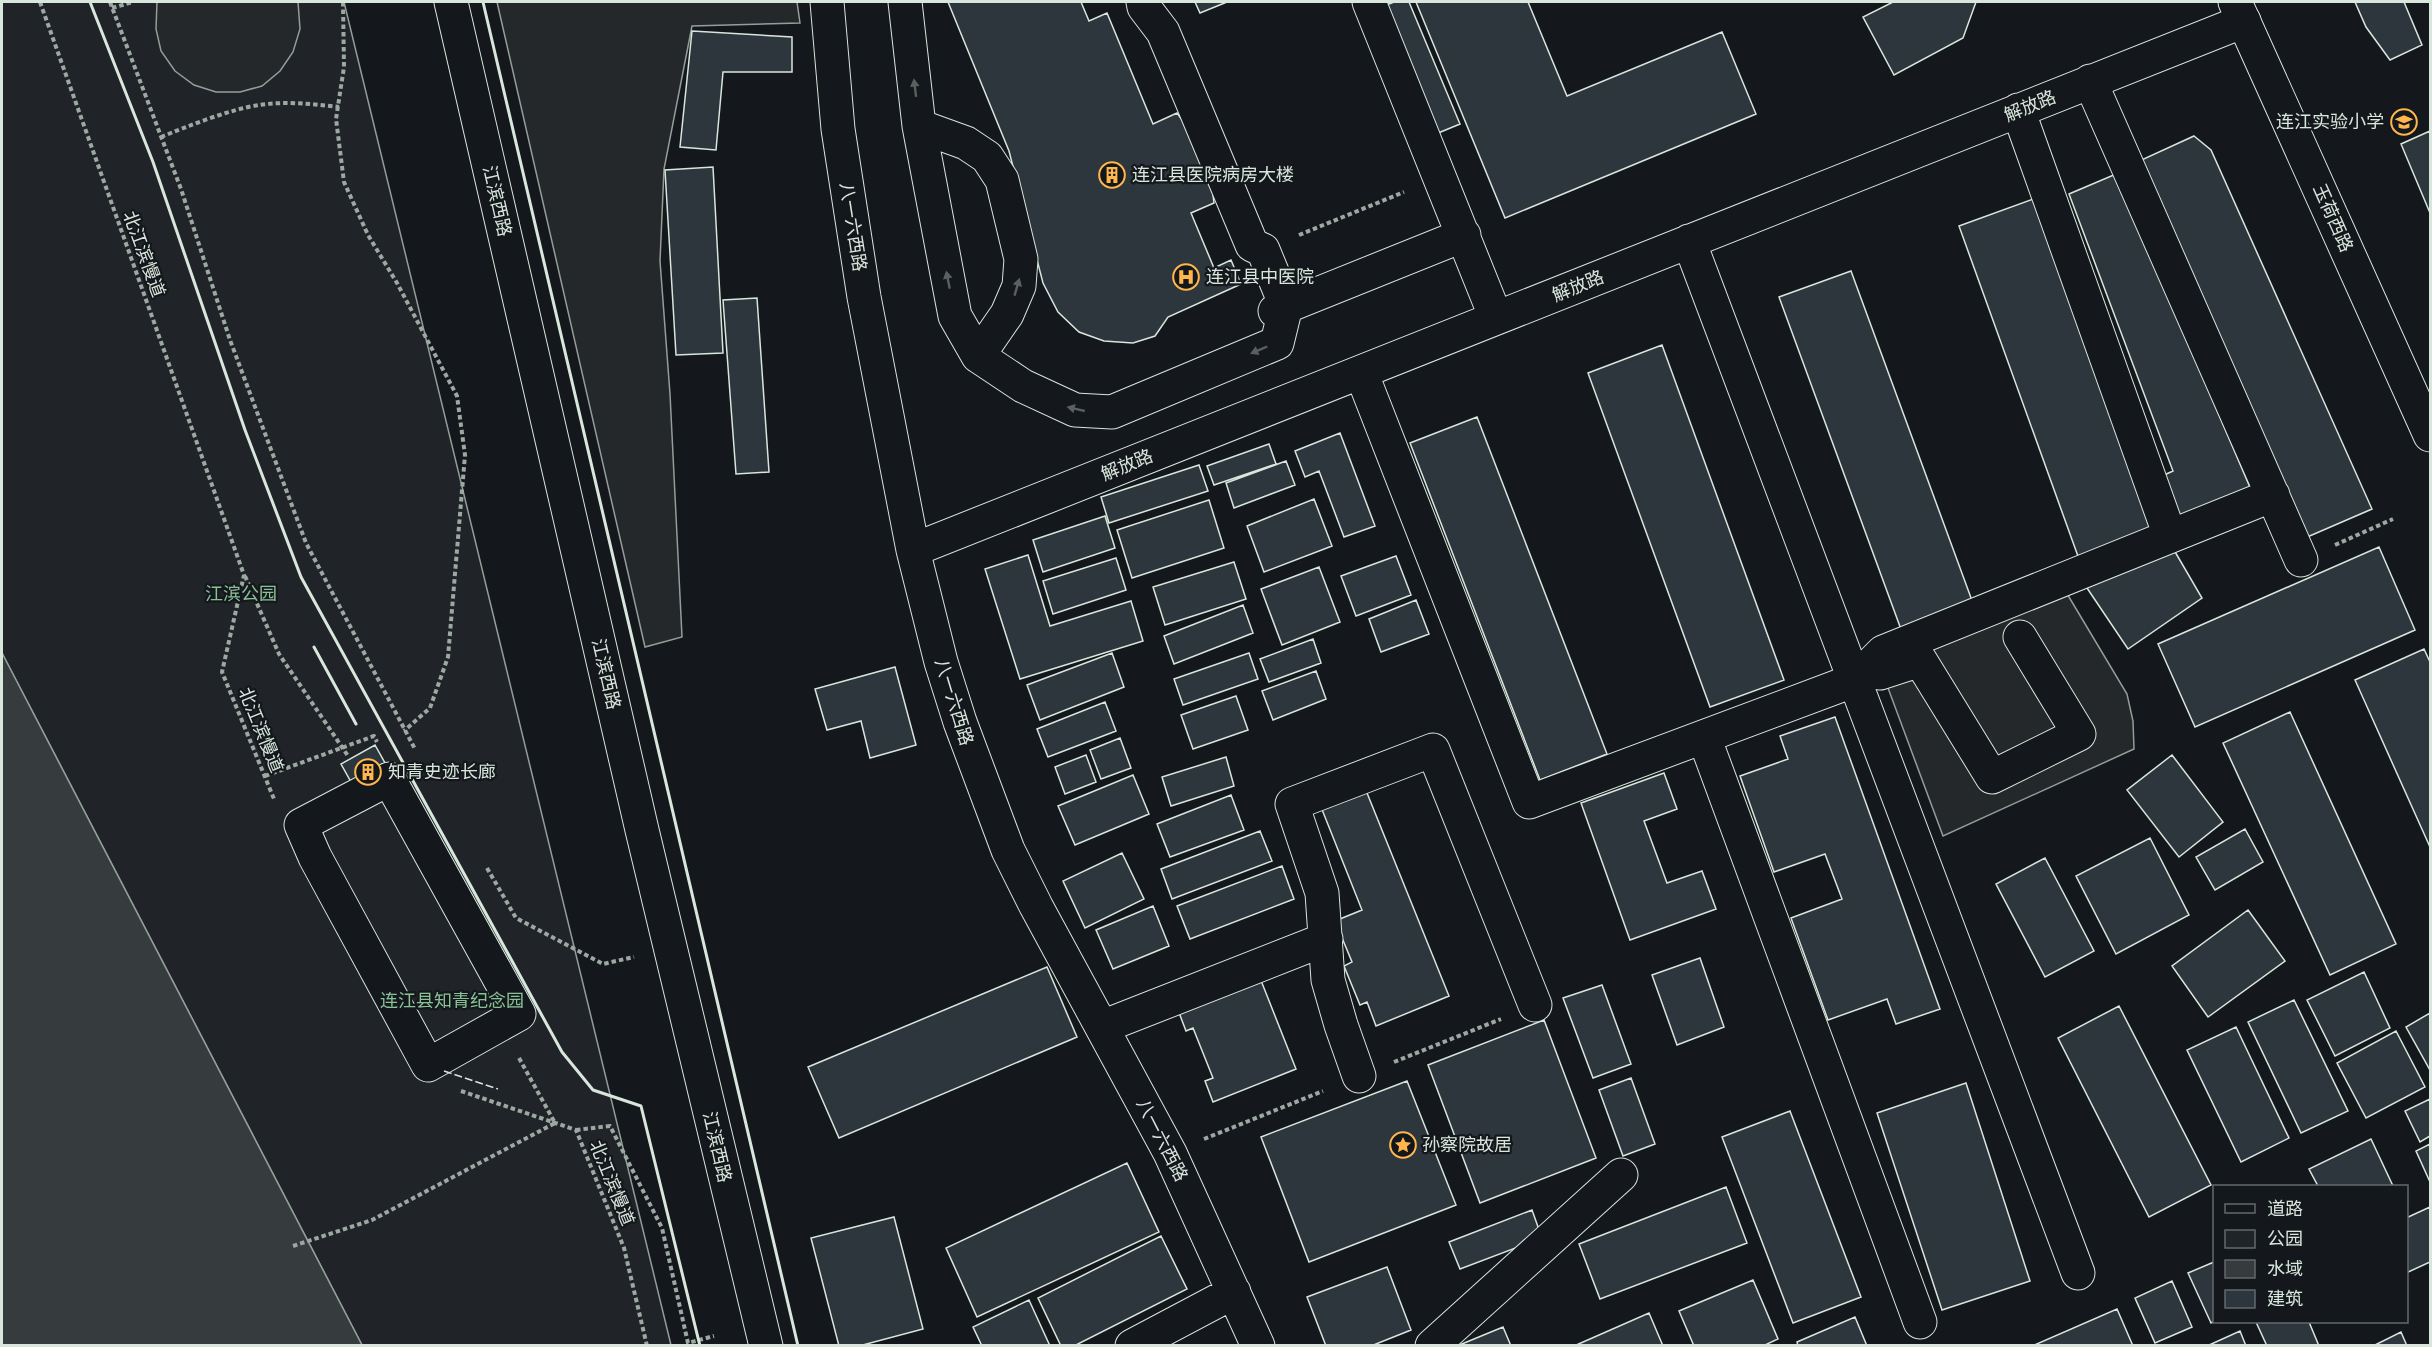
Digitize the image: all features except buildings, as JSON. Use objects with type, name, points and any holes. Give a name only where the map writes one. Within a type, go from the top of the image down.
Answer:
[{"type":"street","name":"江滨西路","points":[[451,2],[647,853],[766,1346]]},
{"type":"street","name":"八一六西路","points":[[827,2],[838,129],[850,214],[884,407],[913,550],[941,662],[957,712],[1004,840],[1036,906],[1170,1153],[1258,1346]]},
{"type":"street","points":[[905,2],[919,126],[955,316],[978,356],[1023,386],[1075,410],[1112,412],[1277,343],[1281,308],[1263,250],[1252,245],[1163,32],[1144,7],[1143,2]]},
{"type":"street","points":[[1369,2],[1496,318]]},
{"type":"street","name":"解放路","points":[[913,550],[2090,81],[2239,11]]},
{"type":"street","name":"玉荷西路","points":[[2239,11],[2430,435]]},
{"type":"street","points":[[2090,81],[2301,560]]},
{"type":"street","points":[[2018,110],[2170,536]]},
{"type":"street","points":[[919,126],[966,143],[987,157],[1002,180],[1022,259],[1018,286],[1007,314],[978,356]]},
{"type":"street","points":[[1281,308],[1464,234]]},
{"type":"street","points":[[1689,241],[2078,1273]]},
{"type":"street","points":[[1361,372],[1529,802],[1855,680],[1920,660],[1992,777],[2079,734],[2020,637]]},
{"type":"street","points":[[1855,680],[1883,652],[2273,495]]},
{"type":"street","points":[[1704,737],[1920,1322]]},
{"type":"street","points":[[1359,1076],[1328,980],[1322,893],[1292,804],[1433,750],[1535,1005]]},
{"type":"street","points":[[389,779],[519,1014],[428,1065],[315,857],[302,825],[389,779]]},
{"type":"street","points":[[1102,1027],[1326,939]]},
{"type":"street","points":[[1432,1346],[1621,1175]]},
{"type":"street","points":[[1132,1346],[1234,1292]]},
{"type":"path","name":"北江滨慢道","points":[[40,2],[244,575],[222,672],[279,809]]},
{"type":"path","points":[[110,2],[181,189],[230,340],[306,543],[404,731],[420,757]]},
{"type":"path","points":[[112,8],[133,2]]},
{"type":"path","points":[[343,2],[344,67],[336,119],[344,182],[368,235],[397,283],[457,396],[465,455],[448,657],[430,708],[404,731]]},
{"type":"path","points":[[161,137],[193,124],[258,105],[304,103],[339,107]]},
{"type":"path","points":[[1263,250],[1441,177]]},
{"type":"path","points":[[2301,560],[2393,519]]},
{"type":"path","points":[[265,776],[363,742]]},
{"type":"path","points":[[486,868],[516,918],[603,964],[643,955]]},
{"type":"path","name":"北江滨慢道","points":[[459,1090],[576,1131],[624,1248],[647,1346]]},
{"type":"path","points":[[293,1246],[372,1220],[555,1123]]},
{"type":"path","points":[[576,1131],[610,1126],[662,1228],[688,1343],[714,1336]]},
{"type":"green space","name":"江滨公园","points":[[2,2],[344,2],[671,1345],[362,1345],[2,653]]},
{"type":"shaded area","points":[[157,2],[298,2],[300,29],[293,52],[280,71],[262,86],[240,92],[216,92],[194,85],[175,71],[161,51],[156,29]]},
{"type":"shaded area","points":[[497,2],[797,2],[800,23],[692,26],[664,169],[660,261],[670,394],[682,637],[645,647]]},
{"type":"shaded area","points":[[2063,587],[2127,694],[2133,721],[2134,749],[1943,836],[1878,661]]},
{"type":"water","points":[[2,653],[362,1345],[2,1345]]},
{"type":"fence","points":[[444,1071],[498,1089]]},
{"type":"wall","points":[[90,2],[153,162],[245,430],[301,577],[562,1052],[593,1090],[641,1106],[700,1346]]},
{"type":"wall","points":[[483,2],[798,1346]]},
{"type":"wall","points":[[314,647],[356,724]]},
{"type":"place","name":"连江实验小学","points":[[2404,122]]},
{"type":"place","name":"连江县医院病房大楼","points":[[1112,175]]},
{"type":"place","name":"连江县中医院","points":[[1186,277]]},
{"type":"place","name":"知青史迹长廊","points":[[368,772]]},
{"type":"place","name":"孙察院故居","points":[[1403,1145]]},
{"type":"park label","name":"连江县知青纪念园","points":[[452,1001]]}]
